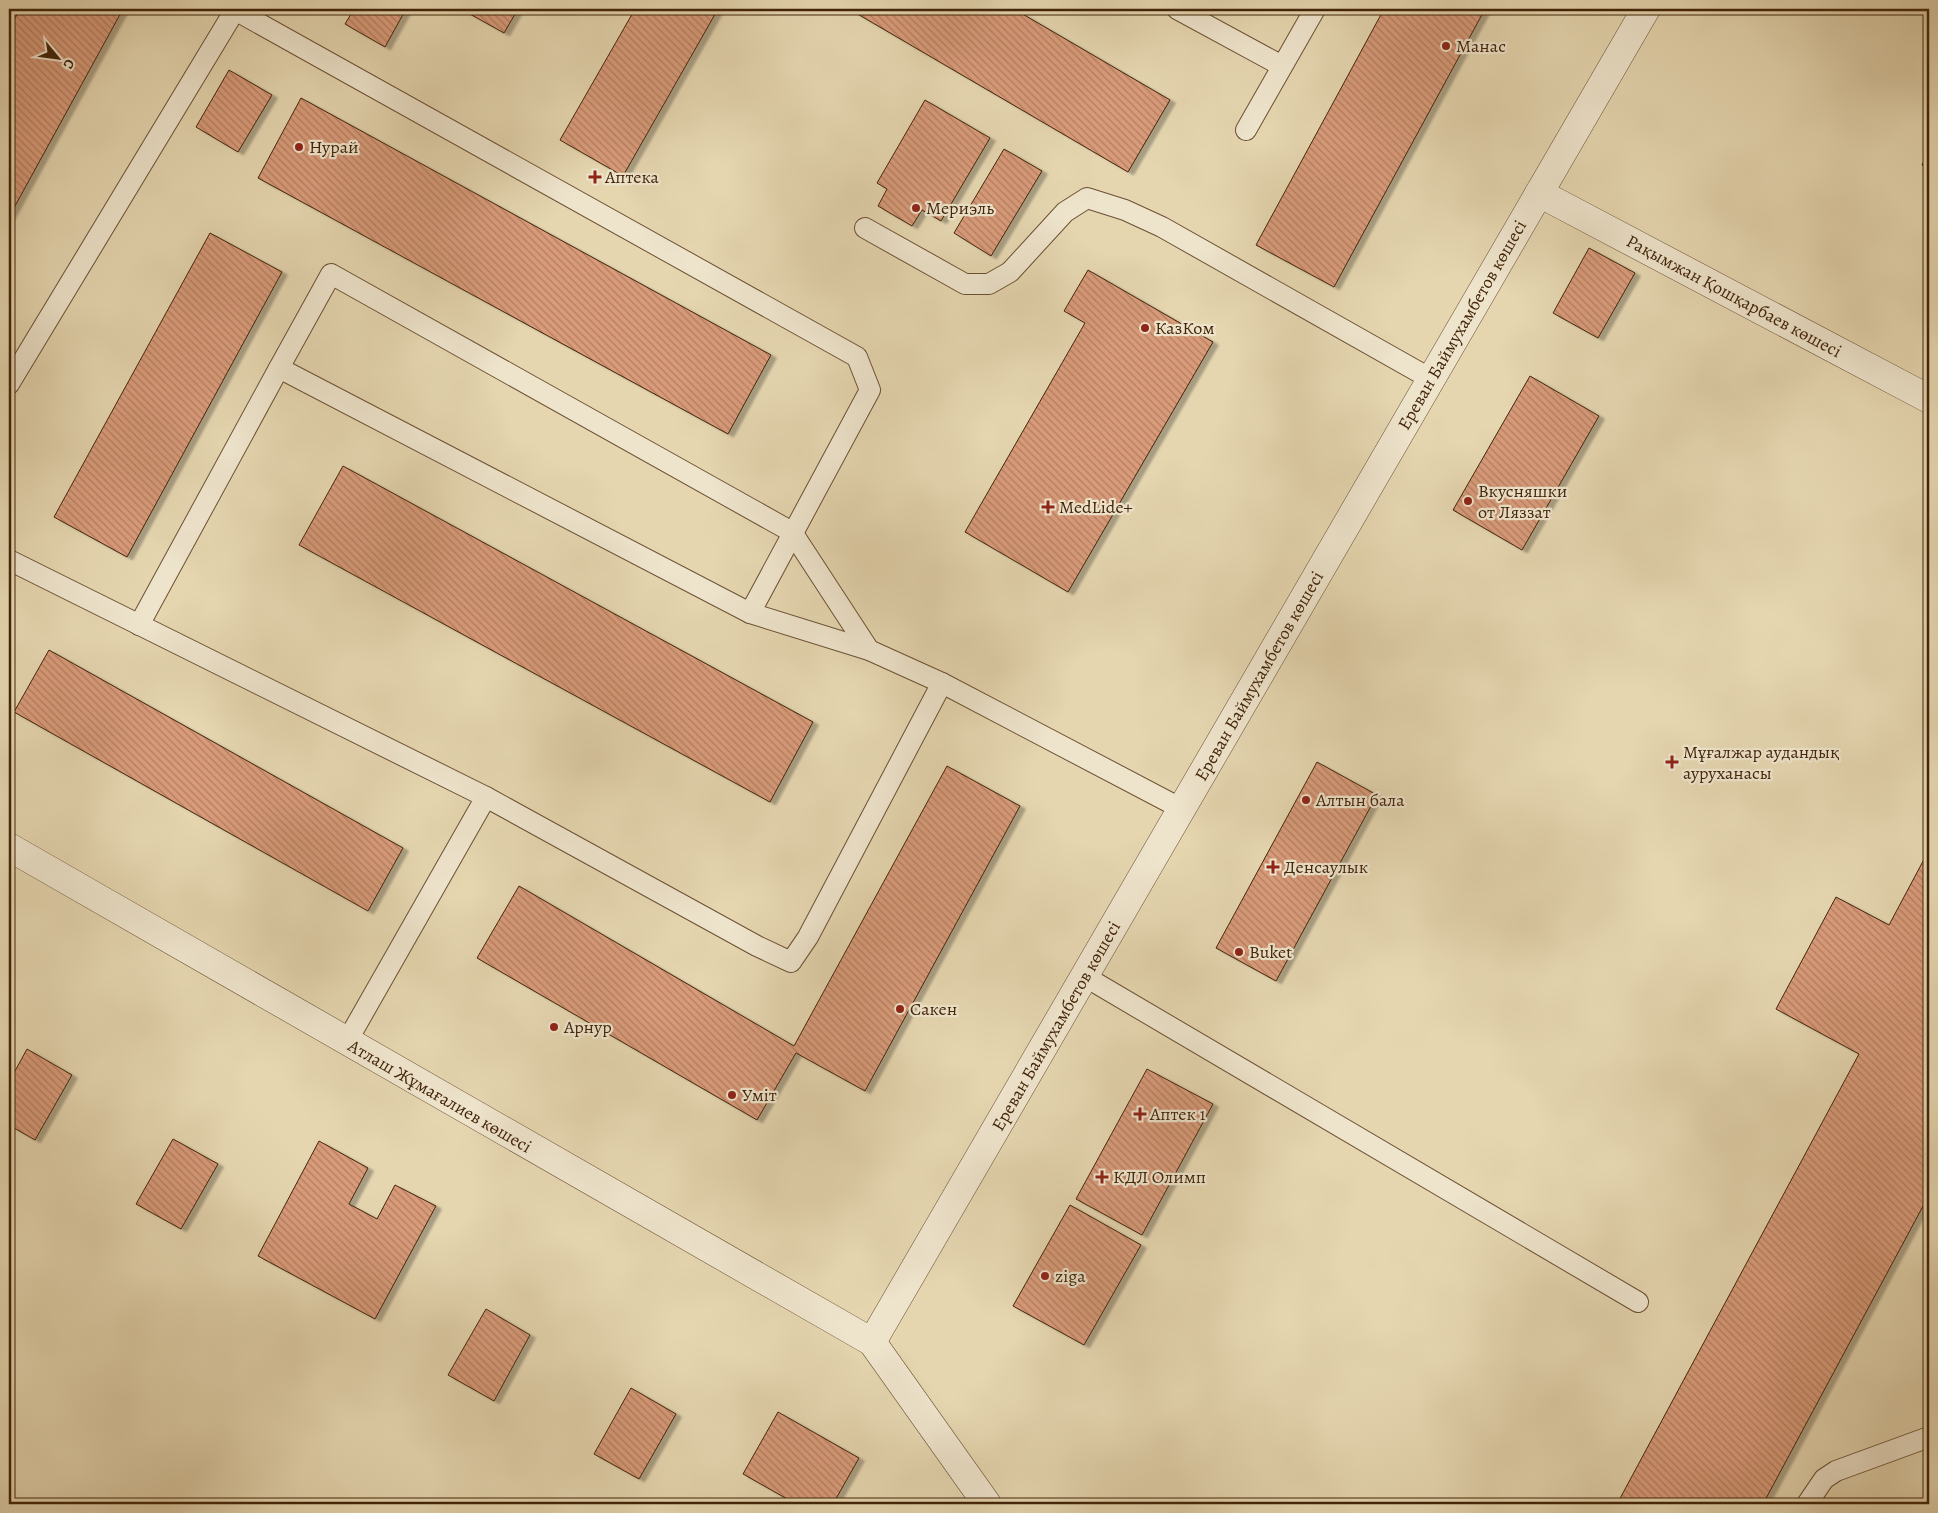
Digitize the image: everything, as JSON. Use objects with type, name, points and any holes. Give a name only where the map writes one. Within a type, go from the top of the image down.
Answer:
[{"type":"street","name":"Ереван Баймухамбетов көшесі","points":[[872,1342],[1646,9]]},
{"type":"street","name":"Рақымжан Қошқарбаев көшесі","points":[[1539,193],[1929,399]]},
{"type":"street","name":"Атлаш Жұмағалиев көшесі","points":[[9,847],[346,1043],[872,1342]]},
{"type":"street","points":[[872,1342],[987,1504]]},
{"type":"lane","points":[[1177,9],[1282,66]]},
{"type":"lane","points":[[1246,130],[1315,9]]},
{"type":"lane","points":[[9,384],[235,10],[856,357],[870,390],[750,613]]},
{"type":"lane","points":[[865,228],[965,284],[989,284],[1010,272],[1066,212],[1087,198],[1125,210],[1162,226],[1431,378]]},
{"type":"lane","points":[[139,625],[331,274],[792,532],[869,650]]},
{"type":"lane","points":[[279,368],[750,613],[869,650],[942,683],[1182,809]]},
{"type":"lane","points":[[9,560],[486,797],[790,962],[808,937],[942,683]]},
{"type":"lane","points":[[346,1043],[486,797]]},
{"type":"lane","points":[[1084,976],[1638,1302]]},
{"type":"lane","points":[[1806,1504],[1818,1486],[1836,1471],[1929,1437]]},
{"type":"building","points":[[20,9],[123,9],[9,217],[9,29]]},
{"type":"building","points":[[354,9],[406,9],[385,47],[345,24]]},
{"type":"building","points":[[461,9],[518,9],[504,33]]},
{"type":"building","points":[[635,9],[718,9],[623,176],[560,140]]},
{"type":"building","points":[[849,9],[1014,9],[1170,100],[1128,172]]},
{"type":"building","points":[[1384,9],[1485,9],[1334,287],[1256,245]]},
{"type":"building","points":[[229,70],[272,95],[238,152],[196,127]]},
{"type":"building","points":[[301,98],[771,355],[728,434],[258,178]]},
{"type":"building","points":[[925,100],[990,138],[941,221],[922,210],[912,226],[878,206],[887,189],[877,183]]},
{"type":"building","points":[[1004,149],[1042,171],[991,256],[954,233]]},
{"type":"building","points":[[1929,151],[1929,169],[1922,165]]},
{"type":"building","points":[[210,233],[282,272],[127,557],[54,517]]},
{"type":"building","points":[[1589,248],[1635,273],[1598,338],[1553,313]]},
{"type":"building","points":[[1088,270],[1213,342],[1068,592],[965,532],[1085,323],[1064,311]]},
{"type":"building","points":[[1530,376],[1599,416],[1522,550],[1453,510]]},
{"type":"building","points":[[343,466],[813,722],[770,802],[299,545]]},
{"type":"building","points":[[49,650],[403,848],[368,911],[14,712]]},
{"type":"building","points":[[1317,762],[1377,795],[1276,981],[1216,948]]},
{"type":"building","points":[[947,766],[1020,806],[865,1091],[796,1053],[757,1120],[477,958],[519,886],[794,1046]]},
{"type":"building","points":[[1929,850],[1929,1195],[1763,1504],[1617,1504],[1859,1054],[1776,1009],[1836,897],[1889,925]]},
{"type":"building","points":[[27,1049],[72,1075],[35,1140],[9,1125],[9,1082]]},
{"type":"building","points":[[1147,1069],[1213,1104],[1142,1235],[1076,1199]]},
{"type":"building","points":[[173,1139],[218,1164],[181,1229],[136,1204]]},
{"type":"building","points":[[319,1141],[368,1168],[349,1204],[377,1219],[395,1185],[436,1206],[375,1319],[258,1256]]},
{"type":"building","points":[[1070,1205],[1141,1245],[1084,1345],[1013,1306]]},
{"type":"building","points":[[486,1309],[530,1335],[494,1401],[448,1375]]},
{"type":"building","points":[[631,1388],[676,1414],[639,1479],[594,1454]]},
{"type":"building","points":[[778,1412],[859,1458],[833,1504],[796,1504],[743,1474]]},
{"type":"place","name":"Манас","points":[[1446,46]]},
{"type":"place","name":"Нурай","points":[[299,147]]},
{"type":"place","name":"Аптека","points":[[595,177]]},
{"type":"place","name":"Мериэль","points":[[916,208]]},
{"type":"place","name":"КазКом","points":[[1145,328]]},
{"type":"place","name":"Вкусняшки от Ляззат","points":[[1468,501]]},
{"type":"place","name":"MedLide+","points":[[1048,507]]},
{"type":"place","name":"Мұғалжар аудандық ауруханасы","points":[[1672,762]]},
{"type":"place","name":"Алтын бала","points":[[1306,800]]},
{"type":"place","name":"Денсаулык","points":[[1273,867]]},
{"type":"place","name":"Buket","points":[[1239,952]]},
{"type":"place","name":"Сакен","points":[[900,1009]]},
{"type":"place","name":"Арнур","points":[[554,1027]]},
{"type":"place","name":"Умiт","points":[[732,1095]]},
{"type":"place","name":"Аптек 1","points":[[1140,1114]]},
{"type":"place","name":"КДЛ Олимп","points":[[1102,1177]]},
{"type":"place","name":"ziga","points":[[1045,1276]]}]
